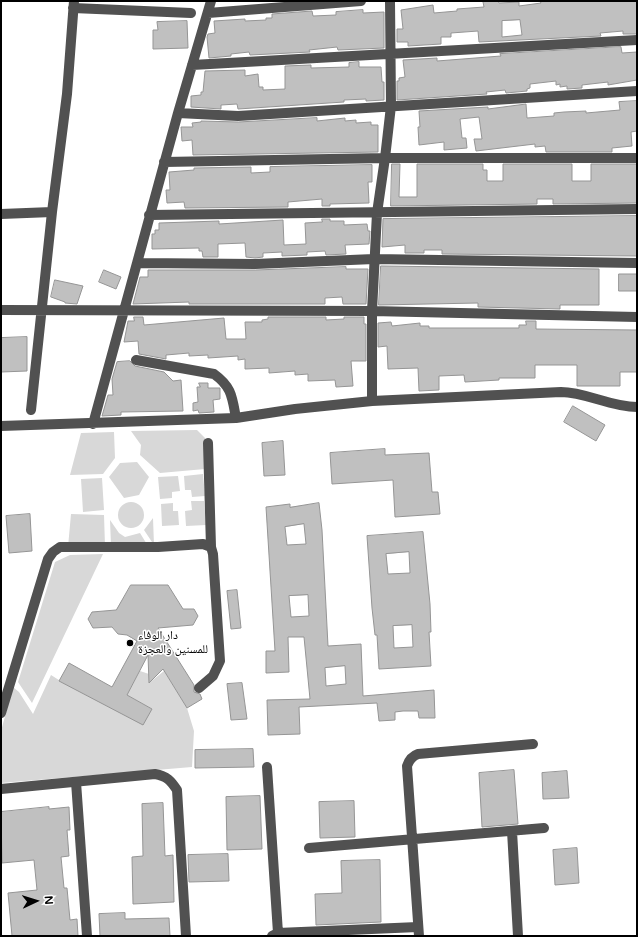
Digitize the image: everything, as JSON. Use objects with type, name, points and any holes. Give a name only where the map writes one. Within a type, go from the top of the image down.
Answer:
[{"type":"street","points":[[93,424],[164,162],[211,1]]},
{"type":"street","points":[[208,13],[361,1]]},
{"type":"street","points":[[372,401],[372,310],[377,213],[391,106],[390,1]]},
{"type":"street","points":[[31,410],[52,212],[67,94],[74,4],[191,13]]},
{"type":"street","points":[[192,65],[637,40]]},
{"type":"street","points":[[178,113],[238,116],[637,91]]},
{"type":"street","points":[[164,162],[385,158],[637,158]]},
{"type":"street","points":[[150,215],[637,209]]},
{"type":"street","points":[[1,214],[52,212]]},
{"type":"street","points":[[136,263],[255,264],[374,260],[637,263]]},
{"type":"street","points":[[1,310],[372,310],[637,317]]},
{"type":"street","points":[[136,360],[214,374],[224,382],[230,390],[236,418]]},
{"type":"street","points":[[1,426],[236,418],[295,409],[372,401],[567,392],[612,405],[637,407]]},
{"type":"street","points":[[198,688],[213,676],[220,661],[213,554],[211,547],[208,443]]},
{"type":"street","points":[[1,712],[48,559],[53,552],[60,547],[158,547],[203,544],[211,547]]},
{"type":"street","points":[[267,767],[275,934],[418,932],[406,766],[413,756],[418,754],[533,744]]},
{"type":"street","points":[[1,789],[155,774],[163,775],[171,781],[177,790],[186,936]]},
{"type":"street","points":[[76,782],[87,936]]},
{"type":"street","points":[[309,848],[544,828]]},
{"type":"street","points":[[512,831],[518,936]]},
{"type":"shaded area","points":[[197,430],[205,438],[205,469],[160,473],[140,455],[141,445],[131,431]]},
{"type":"shaded area","points":[[114,432],[115,458],[103,474],[70,475],[81,433]]},
{"type":"shaded area","points":[[137,462],[149,477],[139,495],[124,498],[109,477],[120,463]]},
{"type":"shaded area","points":[[203,474],[205,496],[192,497],[191,490],[185,490],[184,476]]},
{"type":"shaded area","points":[[178,476],[180,491],[172,492],[172,498],[160,499],[158,477]]},
{"type":"shaded area","points":[[102,478],[104,510],[83,512],[81,479]]},
{"type":"shaded area","points":[[191,501],[204,501],[206,525],[186,526],[185,511],[192,510]]},
{"type":"shaded area","points":[[131,502],[141,505],[144,515],[141,525],[131,528],[121,525],[118,515],[121,505]]},
{"type":"shaded area","points":[[173,503],[173,511],[178,511],[179,525],[162,526],[161,504]]},
{"type":"shaded area","points":[[71,514],[104,515],[105,546],[68,547]]},
{"type":"shaded area","points":[[153,518],[154,545],[144,530]]},
{"type":"shaded area","points":[[110,520],[119,533],[125,537],[140,533],[148,546],[111,546]]},
{"type":"shaded area","points":[[103,554],[32,703],[18,682],[55,562],[70,555]]},
{"type":"shaded area","points":[[140,671],[149,674],[149,683],[164,671],[187,708],[194,731],[192,767],[1,783],[1,731],[13,687],[19,692],[33,714],[51,675],[143,724],[152,709],[127,695]]},
{"type":"building","points":[[540,1],[637,1],[637,34],[623,34],[623,31],[600,33],[601,36],[479,42],[478,31],[451,33],[451,37],[441,37],[441,44],[408,46],[408,42],[397,42],[397,29],[403,29],[401,10],[433,5],[434,13],[457,11],[457,9],[484,7],[483,2],[519,2],[519,6],[541,3]],"holes":[[[520,20],[522,35],[502,37],[502,21]]]},
{"type":"building","points":[[363,10],[363,13],[384,12],[384,48],[338,50],[337,47],[309,50],[310,52],[250,55],[249,52],[231,54],[231,56],[209,58],[207,37],[208,34],[215,33],[214,21],[245,19],[245,21],[266,20],[266,18],[272,18],[272,14],[312,11],[313,16],[336,15],[336,12]]},
{"type":"building","points":[[187,21],[188,48],[153,49],[153,30],[158,30],[157,22]]},
{"type":"building","points":[[621,47],[622,53],[637,52],[637,80],[608,85],[608,82],[582,85],[582,88],[567,89],[567,86],[560,87],[560,84],[556,85],[556,81],[530,84],[530,88],[527,89],[527,91],[506,93],[505,90],[486,92],[487,94],[397,100],[397,81],[399,81],[399,78],[405,77],[403,60],[437,58],[437,61],[501,56],[500,54]]},
{"type":"building","points":[[359,62],[359,67],[381,67],[382,82],[384,82],[384,100],[344,100],[344,102],[238,109],[237,104],[221,105],[221,109],[191,107],[191,96],[201,95],[201,92],[203,92],[205,71],[245,70],[245,76],[258,74],[259,87],[263,87],[263,90],[285,89],[285,66],[311,65],[311,68],[349,67],[349,63]]},
{"type":"building","points":[[637,101],[637,131],[631,132],[632,146],[612,148],[612,152],[546,152],[545,146],[535,147],[535,144],[476,151],[474,139],[482,139],[479,117],[460,119],[462,138],[466,138],[467,148],[444,150],[444,142],[419,145],[419,111],[488,107],[488,109],[526,104],[527,118],[554,116],[554,113],[564,112],[586,111],[586,113],[620,110],[619,102]]},
{"type":"building","points":[[317,118],[317,121],[345,118],[345,121],[356,120],[356,123],[371,122],[371,125],[378,125],[378,152],[193,155],[192,140],[182,141],[181,127],[193,127],[192,123],[201,121],[238,122]]},
{"type":"building","points":[[392,164],[400,164],[399,197],[417,197],[417,164],[483,164],[483,170],[487,170],[487,181],[503,181],[503,164],[572,164],[572,181],[591,181],[591,164],[637,164],[637,203],[553,204],[553,199],[537,199],[537,204],[391,206]]},
{"type":"building","points":[[372,165],[372,182],[368,182],[369,203],[330,204],[330,206],[322,206],[322,199],[288,202],[288,207],[185,208],[184,202],[167,203],[166,190],[170,190],[169,172],[194,170],[194,168],[251,167],[251,173],[270,172],[270,167]]},
{"type":"building","points":[[637,216],[637,256],[442,254],[442,250],[424,250],[424,253],[405,253],[405,245],[382,247],[383,219]]},
{"type":"building","points":[[322,219],[330,219],[330,221],[344,221],[344,225],[367,224],[368,231],[370,231],[369,244],[345,245],[346,254],[326,255],[325,251],[307,252],[307,255],[282,256],[282,252],[263,253],[263,257],[255,258],[246,257],[245,243],[218,244],[218,257],[203,257],[202,251],[199,251],[199,248],[152,249],[152,234],[155,234],[155,230],[159,230],[159,223],[219,221],[219,224],[283,220],[284,245],[306,244],[305,223],[322,222]]},
{"type":"building","points":[[381,266],[599,269],[599,305],[560,305],[560,309],[478,307],[478,303],[379,305]]},
{"type":"building","points":[[346,267],[346,269],[368,269],[366,304],[343,304],[342,297],[325,298],[325,304],[189,304],[189,302],[133,304],[140,277],[148,277],[148,270],[255,270]]},
{"type":"building","points":[[104,270],[121,277],[116,289],[99,282]]},
{"type":"building","points":[[619,274],[637,274],[637,291],[619,291]]},
{"type":"building","points":[[55,280],[83,286],[77,304],[65,303],[51,297]]},
{"type":"building","points":[[134,317],[143,317],[144,325],[224,318],[226,339],[246,339],[245,322],[262,322],[262,320],[268,319],[268,317],[326,317],[326,320],[344,319],[344,317],[364,317],[364,324],[366,324],[366,361],[351,361],[353,386],[336,387],[335,380],[308,381],[308,374],[295,375],[295,371],[269,373],[269,368],[245,369],[245,359],[238,360],[238,356],[208,358],[208,355],[189,356],[189,353],[166,355],[166,359],[139,354],[138,341],[124,342],[128,321],[134,321]]},
{"type":"building","points":[[526,321],[536,321],[536,329],[637,330],[637,372],[620,372],[620,386],[577,386],[577,365],[535,365],[535,378],[499,378],[499,380],[465,382],[464,375],[439,376],[439,390],[419,391],[418,368],[388,369],[387,346],[378,347],[378,323],[391,322],[392,326],[420,323],[420,326],[429,326],[429,328],[519,328],[519,325],[526,325]]},
{"type":"building","points":[[27,337],[27,371],[1,372],[1,338]]},
{"type":"building","points":[[130,361],[135,366],[164,372],[173,381],[181,380],[183,411],[121,412],[121,415],[102,416],[108,395],[113,395],[112,379],[117,362]]},
{"type":"building","points":[[199,383],[208,383],[208,388],[220,388],[220,399],[213,400],[214,412],[199,413],[198,410],[193,411],[193,403],[198,402],[197,387],[200,387]]},
{"type":"building","points":[[573,406],[605,425],[596,441],[564,422]]},
{"type":"building","points":[[283,441],[285,475],[264,476],[262,443]]},
{"type":"building","points":[[385,449],[385,455],[429,453],[432,492],[438,492],[440,514],[395,517],[393,480],[332,484],[330,453]]},
{"type":"building","points":[[319,503],[322,530],[328,646],[361,644],[363,696],[434,690],[435,718],[419,718],[418,711],[403,711],[395,712],[395,720],[379,721],[377,703],[299,707],[300,734],[268,735],[267,700],[310,699],[304,637],[288,637],[289,672],[266,673],[266,651],[275,651],[266,507],[290,504],[290,507]],"holes":[[[304,524],[306,544],[287,545],[285,527]],[[308,595],[309,616],[291,617],[289,596]],[[345,666],[346,684],[326,686],[325,668]]]},
{"type":"building","points":[[30,514],[32,551],[9,553],[6,516]]},
{"type":"building","points":[[423,532],[430,604],[431,632],[429,632],[431,666],[379,669],[377,635],[375,635],[372,608],[367,536]],"holes":[[[409,552],[410,573],[388,574],[386,554]],[[412,625],[413,647],[394,648],[393,626]]]},
{"type":"building","points":[[131,585],[168,585],[183,609],[194,609],[198,616],[193,625],[158,628],[194,685],[194,692],[200,694],[202,699],[187,708],[163,669],[149,683],[148,655],[127,695],[152,709],[143,725],[59,681],[69,663],[112,687],[137,641],[127,635],[118,634],[112,627],[93,628],[88,619],[92,612],[116,610]]},
{"type":"building","points":[[237,590],[241,628],[231,629],[227,591]]},
{"type":"building","points":[[242,683],[247,719],[231,720],[227,684]]},
{"type":"building","points":[[253,749],[254,767],[195,768],[195,750]]},
{"type":"building","points":[[514,770],[518,824],[482,827],[479,773]]},
{"type":"building","points":[[567,771],[569,798],[543,799],[542,773]]},
{"type":"building","points":[[260,796],[262,849],[227,850],[226,797]]},
{"type":"building","points":[[354,801],[355,837],[320,838],[319,802]]},
{"type":"building","points":[[163,803],[165,856],[173,855],[174,902],[133,904],[132,857],[143,856],[142,804]]},
{"type":"building","points":[[49,807],[49,809],[69,807],[70,830],[67,830],[69,856],[61,857],[64,888],[67,888],[70,920],[77,919],[78,936],[12,936],[8,893],[37,890],[34,860],[2,863],[1,812]]},
{"type":"building","points":[[577,848],[579,883],[555,885],[553,850]]},
{"type":"building","points":[[228,854],[229,881],[189,882],[188,855]]},
{"type":"building","points":[[380,860],[381,922],[316,925],[315,894],[342,893],[341,861]]},
{"type":"building","points":[[125,913],[125,919],[169,918],[170,936],[100,936],[99,914]]},
{"type":"place","name":"دار الوفاء للمسنين والعجزة","points":[[130,643]]}]
